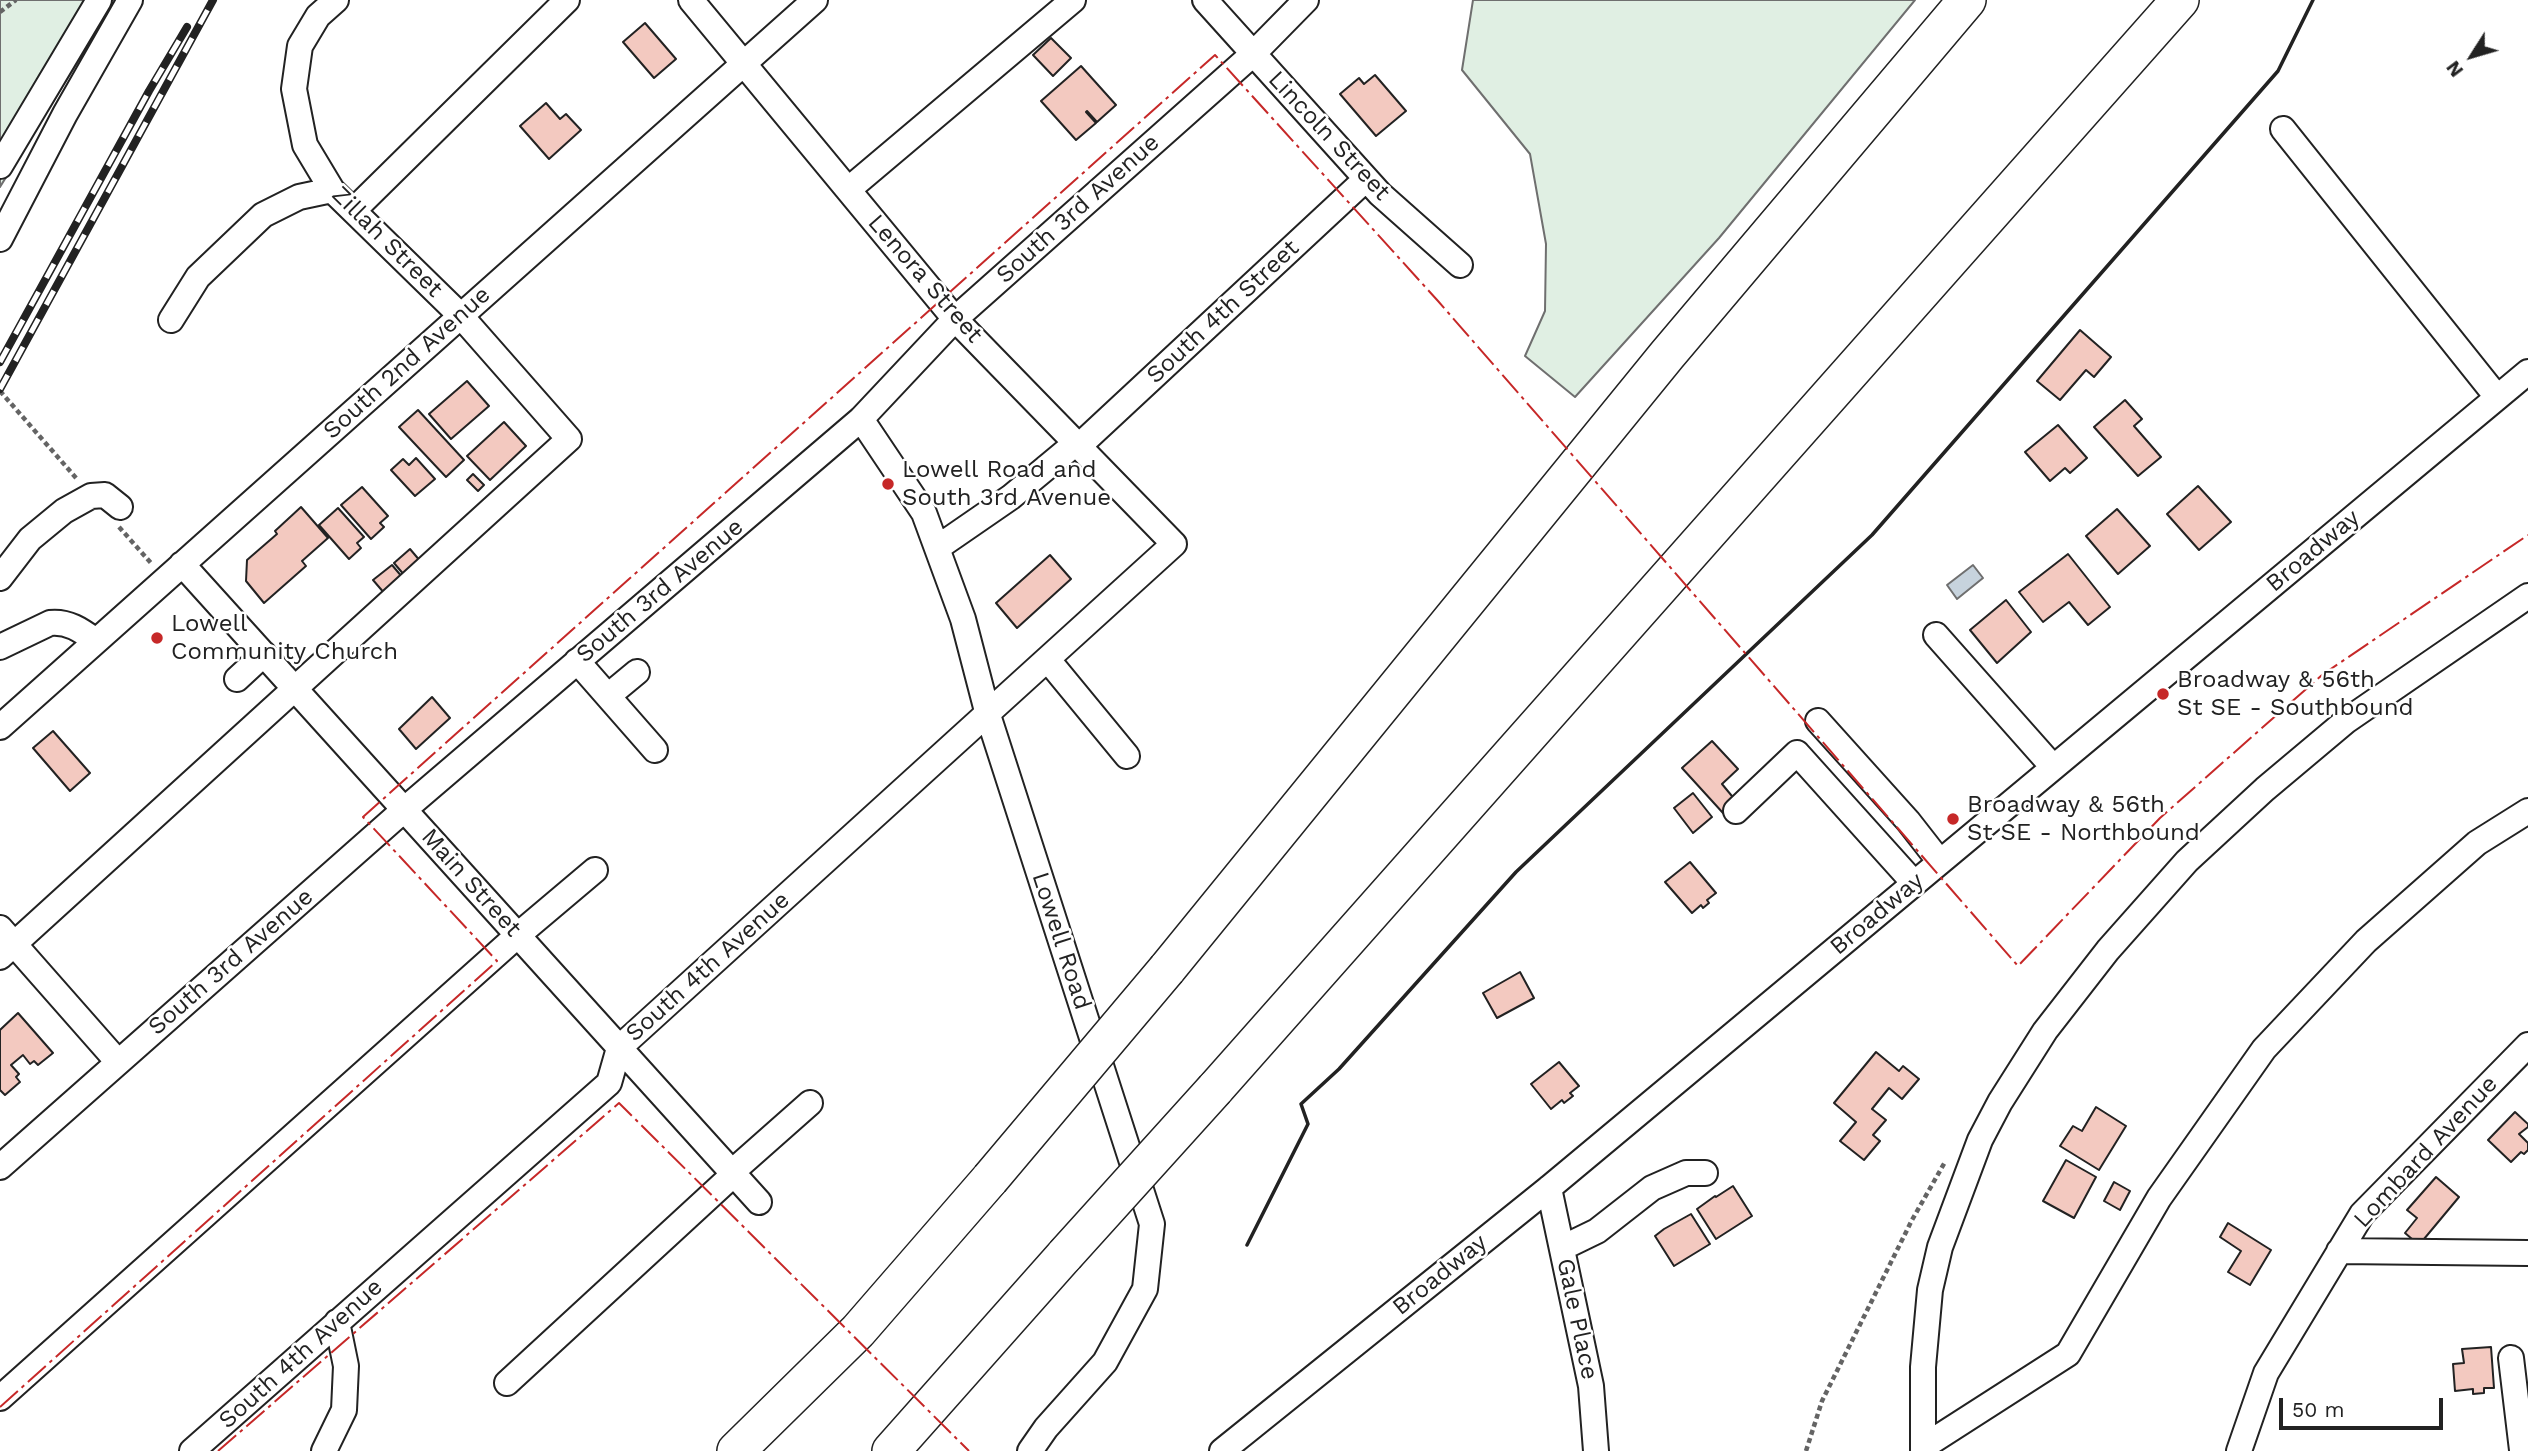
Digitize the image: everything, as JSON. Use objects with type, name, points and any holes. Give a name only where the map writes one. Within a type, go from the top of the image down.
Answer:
[{"type":"highway","points":[[736,1451],[858,1331],[990,1179],[1167,969],[1667,355],[1967,0]]},
{"type":"highway","points":[[891,1451],[2180,0]]},
{"type":"street","points":[[0,166],[99,0]]},
{"type":"street","points":[[0,239],[65,114],[130,0]]},
{"type":"street","name":"Zillah Street","points":[[295,688],[569,439],[460,314],[332,190],[305,145],[294,89],[300,46],[318,16],[336,0]]},
{"type":"street","points":[[354,210],[567,0]]},
{"type":"street","name":"Lenora Street","points":[[691,0],[955,318],[1174,544]]},
{"type":"street","name":"South 2nd Avenue","points":[[0,727],[815,0]]},
{"type":"street","points":[[849,189],[1073,0]]},
{"type":"street","name":"Lincoln Street","points":[[1205,0],[1380,194],[1460,265]]},
{"type":"street","name":"South 3rd Avenue","points":[[0,1167],[405,809],[860,419],[955,318],[1253,54],[1306,0]]},
{"type":"street","points":[[2283,129],[2497,397]]},
{"type":"street","name":"South 4th Street","points":[[937,548],[1011,497],[1077,445],[1366,178]]},
{"type":"street","points":[[171,320],[198,277],[263,215],[299,197],[332,190]]},
{"type":"street","name":"Broadway","points":[[1222,1451],[1549,1188],[2528,372]]},
{"type":"street","name":"Lowell Road","points":[[860,419],[924,513],[964,619],[988,715],[1152,1224],[1146,1289],[1105,1362],[1030,1451]]},
{"type":"street","points":[[0,578],[30,539],[64,511],[91,496],[105,495],[120,507]]},
{"type":"street","name":"South 4th Avenue","points":[[192,1451],[609,1083],[619,1048],[1174,544]]},
{"type":"street","name":"Main Street","points":[[182,564],[759,1202]]},
{"type":"street","points":[[1923,1449],[1923,1367],[1930,1290],[1940,1247],[1980,1140],[2000,1102],[2045,1031],[2108,950],[2187,861],[2265,789],[2346,721],[2528,596]]},
{"type":"street","points":[[0,647],[50,623],[59,622],[71,625],[96,641]]},
{"type":"street","points":[[1936,635],[2053,767]]},
{"type":"street","points":[[237,679],[264,654]]},
{"type":"street","points":[[1048,660],[1127,756]]},
{"type":"street","points":[[577,661],[655,750]]},
{"type":"street","points":[[608,696],[637,672]]},
{"type":"street","points":[[118,1062],[5,943],[295,688]]},
{"type":"street","points":[[1818,721],[1908,821],[1940,862]]},
{"type":"street","points":[[1736,811],[1797,753],[1914,883]]},
{"type":"street","points":[[1923,1449],[2068,1354],[2159,1198],[2264,1049],[2366,941],[2477,844],[2528,810]]},
{"type":"street","points":[[0,1398],[518,935],[595,870]]},
{"type":"street","name":"Lombard Avenue","points":[[2239,1451],[2266,1373],[2362,1214],[2528,1045]]},
{"type":"street","points":[[507,1382],[810,1103]]},
{"type":"street","points":[[1562,1248],[1597,1231],[1652,1188],[1686,1174],[1705,1173]]},
{"type":"street","name":"Gale Place","points":[[1549,1188],[1591,1386],[1596,1451]]},
{"type":"street","points":[[2339,1251],[2528,1254]]},
{"type":"street","points":[[324,1451],[344,1410],[346,1366],[338,1322]]},
{"type":"street","points":[[2511,1358],[2521,1450]]},
{"type":"path","points":[[0,12],[16,0]]},
{"type":"path","points":[[0,391],[65,466]]},
{"type":"path","points":[[1806,1451],[1822,1401],[1912,1220],[1950,1155]]},
{"type":"green space","points":[[0,0],[116,0],[0,187]]},
{"type":"green space","points":[[1473,0],[1915,0],[1719,238],[1575,397],[1525,356],[1545,311],[1546,244],[1530,154],[1462,70]]},
{"type":"shaded area","points":[[1973,565],[1983,578],[1957,599],[1947,585]]},
{"type":"building","points":[[645,23],[676,59],[654,78],[623,42]]},
{"type":"building","points":[[1051,38],[1071,58],[1053,76],[1033,55]]},
{"type":"building","points":[[1081,66],[1116,105],[1097,122],[1087,111],[1096,123],[1076,140],[1041,101]]},
{"type":"building","points":[[1375,75],[1406,111],[1376,136],[1340,94],[1359,78],[1364,84]]},
{"type":"building","points":[[546,103],[560,119],[566,114],[581,130],[549,159],[520,126]]},
{"type":"building","points":[[2080,330],[2111,357],[2094,377],[2086,370],[2060,400],[2037,381]]},
{"type":"building","points":[[467,381],[489,406],[451,439],[429,414]]},
{"type":"building","points":[[2125,400],[2142,419],[2134,426],[2161,457],[2138,476],[2094,427]]},
{"type":"building","points":[[418,410],[464,460],[446,477],[399,427]]},
{"type":"building","points":[[504,422],[526,446],[490,480],[467,456]]},
{"type":"building","points":[[2058,425],[2087,458],[2070,473],[2065,468],[2050,481],[2025,452]]},
{"type":"building","points":[[416,458],[435,479],[415,496],[391,470],[403,459],[409,465]]},
{"type":"building","points":[[473,474],[484,485],[478,491],[467,480]]},
{"type":"building","points":[[2198,486],[2231,522],[2199,550],[2167,514]]},
{"type":"building","points":[[362,487],[388,516],[380,523],[384,527],[371,539],[341,505]]},
{"type":"building","points":[[301,507],[328,538],[302,561],[306,566],[264,603],[246,581],[247,560],[277,534],[275,531]]},
{"type":"building","points":[[338,508],[364,537],[357,543],[361,548],[349,559],[319,525]]},
{"type":"building","points":[[2117,509],[2150,546],[2118,574],[2086,536]]},
{"type":"building","points":[[410,549],[421,562],[405,576],[394,563]]},
{"type":"building","points":[[2068,554],[2110,607],[2088,625],[2069,602],[2043,622],[2019,592]]},
{"type":"building","points":[[1050,555],[1071,579],[1017,628],[996,603]]},
{"type":"building","points":[[392,565],[403,578],[385,594],[373,580]]},
{"type":"building","points":[[2006,600],[2031,632],[1997,663],[1970,630]]},
{"type":"building","points":[[432,697],[450,718],[416,749],[399,729]]},
{"type":"building","points":[[53,731],[90,773],[70,791],[33,748]]},
{"type":"building","points":[[1712,741],[1738,769],[1722,784],[1736,801],[1723,813],[1682,768]]},
{"type":"building","points":[[1693,793],[1712,817],[1693,833],[1674,808]]},
{"type":"building","points":[[1690,862],[1716,893],[1707,900],[1709,903],[1703,908],[1701,905],[1692,913],[1665,882]]},
{"type":"building","points":[[1520,972],[1534,998],[1497,1018],[1483,993]]},
{"type":"building","points":[[18,1013],[53,1053],[38,1065],[34,1061],[30,1064],[23,1055],[11,1065],[19,1074],[16,1077],[20,1082],[5,1095],[0,1090],[0,1030]]},
{"type":"building","points":[[1876,1052],[1899,1071],[1903,1066],[1919,1079],[1902,1099],[1889,1088],[1872,1109],[1886,1120],[1873,1135],[1880,1141],[1864,1160],[1840,1141],[1856,1122],[1834,1103]]},
{"type":"building","points":[[1559,1062],[1579,1086],[1570,1093],[1573,1096],[1564,1103],[1562,1100],[1551,1109],[1531,1084]]},
{"type":"building","points":[[2096,1107],[2126,1126],[2099,1170],[2060,1146],[2073,1126],[2082,1131]]},
{"type":"building","points":[[2515,1112],[2528,1124],[2519,1134],[2528,1143],[2528,1150],[2524,1154],[2521,1152],[2511,1162],[2488,1140]]},
{"type":"building","points":[[2066,1160],[2096,1177],[2074,1218],[2043,1201]]},
{"type":"building","points":[[2436,1177],[2459,1197],[2419,1245],[2405,1233],[2417,1218],[2407,1210]]},
{"type":"building","points":[[2114,1182],[2130,1191],[2120,1210],[2104,1201]]},
{"type":"building","points":[[1733,1186],[1752,1216],[1716,1239],[1697,1209]]},
{"type":"building","points":[[1691,1214],[1710,1244],[1674,1266],[1655,1236]]},
{"type":"building","points":[[2228,1223],[2271,1250],[2250,1285],[2228,1272],[2241,1251],[2220,1237]]},
{"type":"building","points":[[2491,1347],[2494,1388],[2484,1388],[2484,1393],[2473,1394],[2473,1389],[2455,1391],[2453,1364],[2464,1363],[2462,1349]]},
{"type":"railway","points":[[0,389],[213,0]]},
{"type":"railway","points":[[0,362],[187,27]]},
{"type":"wall","points":[[1247,1245],[1308,1124],[1301,1104],[1339,1069],[1516,872],[1872,535],[2278,71],[2313,0]]},
{"type":"power","points":[[0,1407],[497,961],[363,817],[1215,55],[1438,301],[2018,966],[2160,818],[2322,675],[2528,535]]},
{"type":"power","points":[[218,1451],[619,1103],[969,1451]]},
{"type":"place","name":"Lowell Road and South 3rd Avenue","points":[[888,484]]},
{"type":"place","name":"Lowell Community Church","points":[[157,638]]},
{"type":"place","name":"Broadway & 56th St SE - Southbound","points":[[2163,694]]},
{"type":"place","name":"Broadway & 56th St SE - Northbound","points":[[1953,819]]}]
